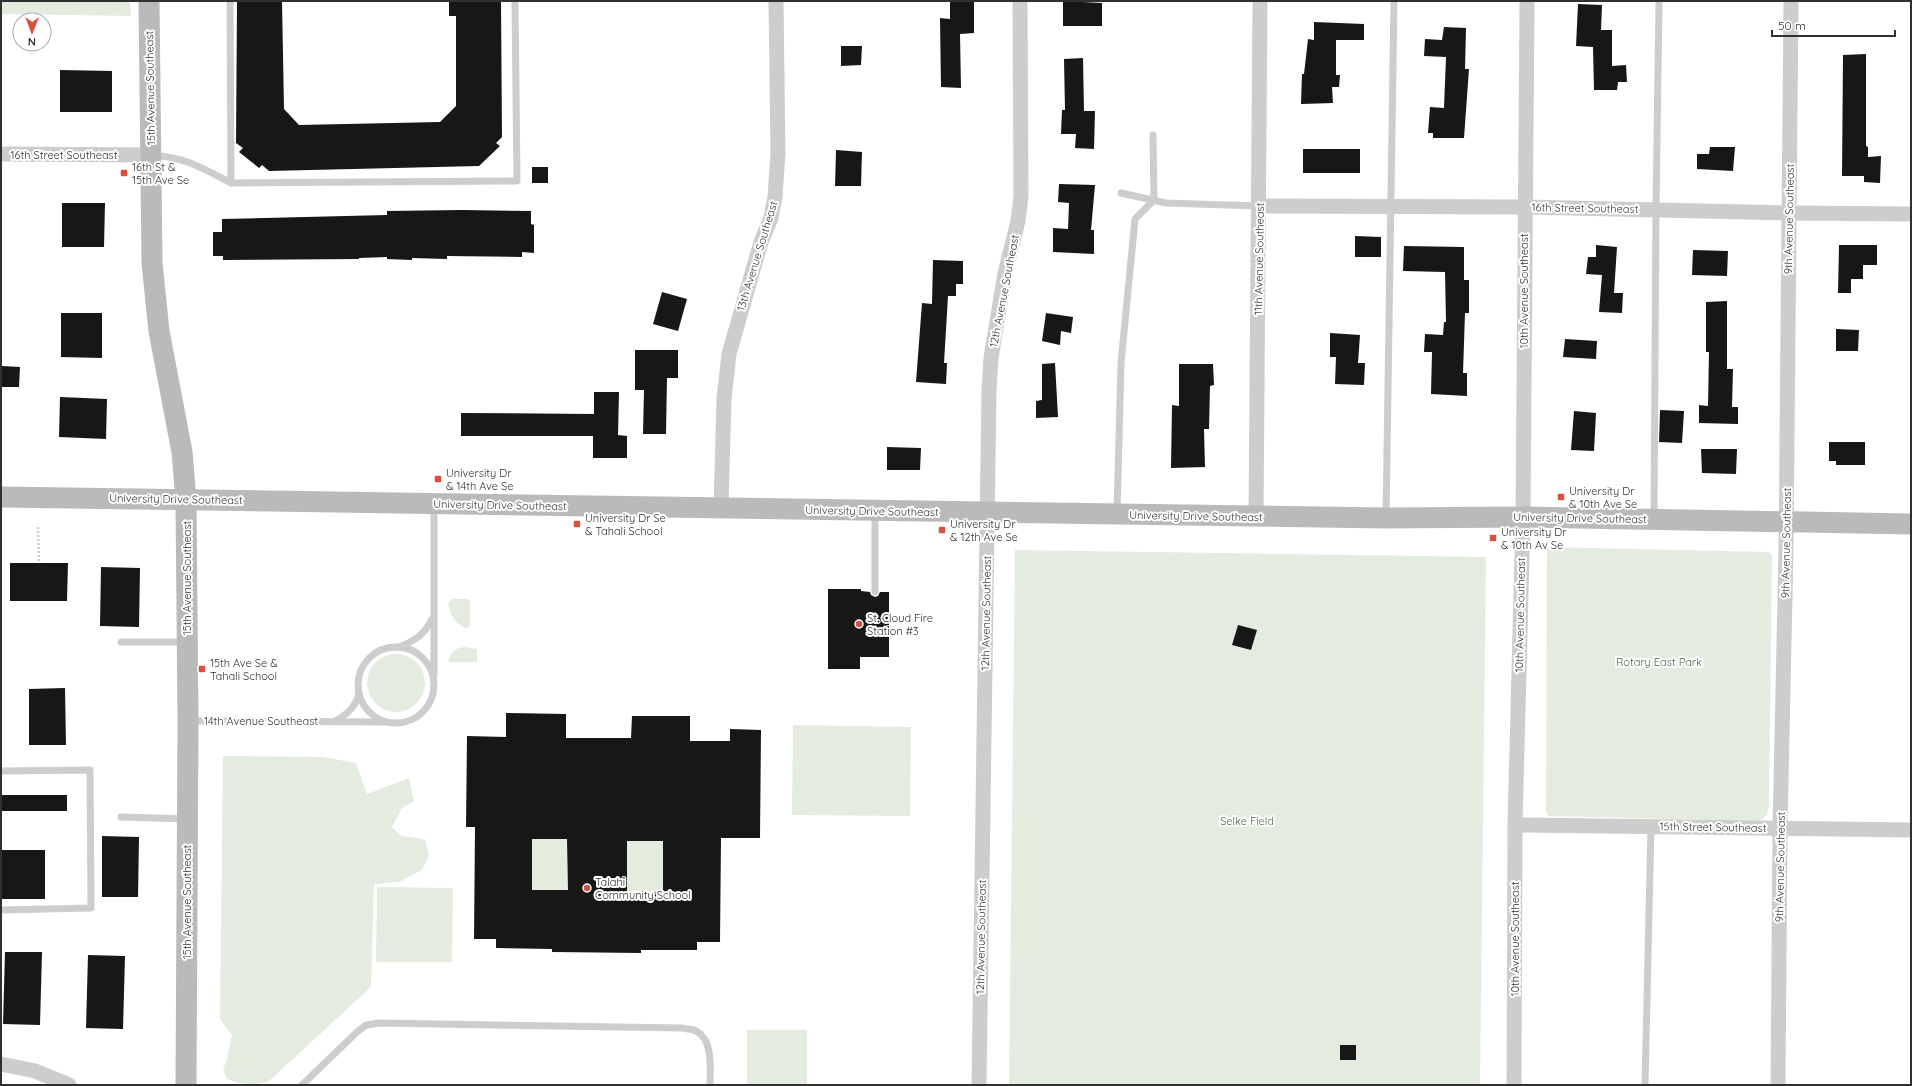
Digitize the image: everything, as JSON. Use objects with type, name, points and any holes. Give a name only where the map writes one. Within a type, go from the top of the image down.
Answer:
[{"type":"street","name":"15th Avenue Southeast","points":[[149,1],[152,264],[158,316],[182,452],[186,500],[188,721],[186,1085]]},
{"type":"street","name":"13th Avenue Southeast","points":[[721,509],[724,399],[729,354],[759,250],[771,218],[776,197],[778,153],[776,1]]},
{"type":"street","name":"12th Avenue Southeast","points":[[979,1085],[989,390],[991,358],[1005,273],[1018,221],[1021,196],[1020,1]]},
{"type":"street","name":"11th Avenue Southeast","points":[[1256,517],[1260,1]]},
{"type":"street","name":"10th Avenue Southeast","points":[[1514,1085],[1515,825],[1523,517],[1527,1]]},
{"type":"street","name":"9th Avenue Southeast","points":[[1778,1085],[1780,828],[1786,522],[1791,1]]},
{"type":"street","name":"16th Street Southeast","points":[[1,154],[151,155]]},
{"type":"street","name":"16th Street Southeast","points":[[1259,206],[1525,207],[1789,213],[1911,214]]},
{"type":"street","name":"University Drive Southeast","points":[[1,497],[1256,517],[1523,517],[1911,524]]},
{"type":"street","name":"15th Street Southeast","points":[[1515,825],[1911,830]]},
{"type":"street","points":[[1,1064],[35,1071],[69,1085]]},
{"type":"lane","points":[[230,1],[231,183]]},
{"type":"lane","points":[[151,155],[173,157],[192,163],[231,183],[517,181],[515,1]]},
{"type":"lane","points":[[1386,518],[1394,1]]},
{"type":"lane","points":[[1654,519],[1659,1]]},
{"type":"lane","points":[[1117,515],[1121,363],[1135,220],[1154,200],[1153,135]]},
{"type":"lane","points":[[1121,193],[1166,203],[1259,206]]},
{"type":"lane","name":"14th Avenue Southeast","points":[[188,721],[393,722],[412,719],[426,707],[431,699],[434,680],[434,504]]},
{"type":"lane","points":[[875,511],[875,592]]},
{"type":"lane","name":"14th Avenue Southeast","points":[[399,647],[421,636],[427,629],[433,617]]},
{"type":"lane","points":[[121,642],[187,642]]},
{"type":"lane","name":"14th Avenue Southeast","points":[[334,722],[345,716],[352,709],[359,694],[359,675],[362,666],[369,657],[378,651],[388,647],[399,647],[409,649],[419,654],[432,671],[434,680]]},
{"type":"lane","name":"14th Avenue Southeast","points":[[359,694],[368,710],[375,716],[393,722]]},
{"type":"lane","points":[[1,771],[90,770],[92,908],[1,910]]},
{"type":"lane","points":[[121,817],[187,819]]},
{"type":"lane","points":[[1646,1085],[1651,826]]},
{"type":"lane","points":[[302,1085],[357,1032],[366,1025],[379,1023],[682,1028],[695,1031],[705,1040],[710,1054],[710,1085]]},
{"type":"path","points":[[38,527],[39,564]]},
{"type":"green space","points":[[1,1],[130,1],[131,16],[52,15],[52,12],[12,12],[12,14],[1,14]]},
{"type":"green space","name":"Rotary East Park","points":[[1547,547],[1769,552],[1772,555],[1769,803],[1768,812],[1764,818],[1758,821],[1548,816],[1546,811]]},
{"type":"green space","name":"Selke Field","points":[[1015,550],[1486,557],[1480,1085],[1009,1085]]},
{"type":"green space","points":[[451,599],[470,600],[470,625],[468,628],[465,628],[458,623],[450,612],[448,604]]},
{"type":"green space","points":[[465,647],[477,649],[477,662],[448,662],[454,651],[458,648]]},
{"type":"green space","points":[[396,654],[407,656],[417,662],[423,672],[425,683],[423,694],[417,704],[407,710],[396,712],[385,710],[375,704],[369,694],[367,683],[369,672],[375,662],[385,656]]},
{"type":"green space","points":[[793,725],[911,727],[910,816],[792,815]]},
{"type":"green space","points":[[223,756],[323,757],[356,763],[367,794],[409,778],[414,801],[402,808],[392,827],[401,836],[425,839],[429,855],[422,870],[399,882],[374,884],[371,987],[269,1081],[258,1084],[243,1084],[227,1079],[223,1069],[227,1060],[232,1035],[220,1019]]},
{"type":"green space","points":[[532,839],[570,839],[568,852],[568,877],[570,890],[532,890]]},
{"type":"green space","points":[[624,841],[663,841],[663,892],[625,892],[627,866]]},
{"type":"green space","points":[[377,887],[453,888],[452,962],[376,962]]},
{"type":"green space","points":[[747,1030],[807,1030],[807,1085],[747,1085]]},
{"type":"building","points":[[237,1],[282,1],[284,109],[299,125],[440,122],[456,106],[456,16],[449,16],[449,1],[501,1],[502,137],[496,143],[500,146],[479,166],[269,171],[262,165],[259,168],[239,152],[243,148],[236,143]]},
{"type":"building","points":[[950,1],[974,1],[974,33],[960,34],[961,88],[941,87],[940,18],[950,19]]},
{"type":"building","points":[[1063,1],[1102,3],[1102,26],[1063,26]]},
{"type":"building","points":[[1578,4],[1602,5],[1601,30],[1612,30],[1612,66],[1626,65],[1627,82],[1618,82],[1617,90],[1594,90],[1593,47],[1576,46]]},
{"type":"building","points":[[1314,22],[1364,24],[1364,40],[1336,40],[1336,75],[1340,75],[1339,87],[1332,87],[1333,103],[1301,104],[1302,74],[1304,74],[1308,39],[1314,40]]},
{"type":"building","points":[[1444,27],[1466,28],[1465,69],[1469,69],[1464,138],[1433,138],[1433,133],[1428,133],[1430,107],[1444,108],[1446,57],[1424,56],[1425,39],[1442,40]]},
{"type":"building","points":[[841,46],[862,46],[861,65],[841,66]]},
{"type":"building","points":[[1866,54],[1866,146],[1868,147],[1868,157],[1881,156],[1880,183],[1864,182],[1864,176],[1842,176],[1843,55]]},
{"type":"building","points":[[1083,58],[1084,111],[1095,111],[1094,149],[1075,148],[1076,134],[1061,134],[1062,110],[1065,110],[1064,59]]},
{"type":"building","points":[[60,70],[112,71],[112,112],[60,112]]},
{"type":"building","points":[[1710,147],[1735,147],[1733,171],[1697,169],[1697,154],[1709,154]]},
{"type":"building","points":[[1303,149],[1360,149],[1360,173],[1303,173]]},
{"type":"building","points":[[836,150],[862,152],[861,186],[835,186]]},
{"type":"building","points":[[532,167],[548,167],[548,183],[532,183]]},
{"type":"building","points":[[1059,184],[1095,185],[1091,230],[1094,230],[1094,254],[1053,252],[1053,228],[1068,229],[1069,203],[1058,202]]},
{"type":"building","points":[[62,203],[105,203],[104,247],[62,247]]},
{"type":"building","points":[[387,211],[531,211],[531,224],[534,225],[534,253],[522,252],[522,257],[447,256],[447,259],[412,258],[412,260],[387,259],[387,257],[359,259],[223,260],[223,256],[213,256],[213,232],[222,232],[222,219],[387,215]]},
{"type":"building","points":[[1355,236],[1381,237],[1381,257],[1355,257]]},
{"type":"building","points":[[1596,245],[1617,247],[1614,293],[1623,293],[1622,313],[1599,312],[1602,275],[1586,274],[1588,257],[1596,257]]},
{"type":"building","points":[[1839,245],[1877,245],[1877,265],[1863,265],[1863,279],[1851,279],[1851,293],[1838,293]]},
{"type":"building","points":[[1404,246],[1464,247],[1464,280],[1469,280],[1469,313],[1465,313],[1463,373],[1467,373],[1467,396],[1431,394],[1432,352],[1424,352],[1425,334],[1443,335],[1444,322],[1446,322],[1445,272],[1403,271]]},
{"type":"building","points":[[1693,250],[1728,251],[1727,276],[1692,275]]},
{"type":"building","points":[[933,260],[963,261],[963,284],[956,284],[956,296],[948,296],[944,363],[947,363],[946,384],[916,382],[922,303],[932,304]]},
{"type":"building","points":[[662,292],[687,299],[678,331],[653,324]]},
{"type":"building","points":[[1727,301],[1727,369],[1733,369],[1732,407],[1738,407],[1738,424],[1699,423],[1699,405],[1708,406],[1709,352],[1706,352],[1706,302]]},
{"type":"building","points":[[61,313],[102,313],[102,358],[61,357]]},
{"type":"building","points":[[1046,313],[1073,317],[1071,333],[1061,331],[1060,345],[1042,341]]},
{"type":"building","points":[[1836,329],[1859,330],[1858,351],[1836,351]]},
{"type":"building","points":[[1330,333],[1360,335],[1358,363],[1365,363],[1364,385],[1335,384],[1336,357],[1330,357]]},
{"type":"building","points":[[1565,339],[1597,341],[1596,359],[1563,357]]},
{"type":"building","points":[[635,350],[678,350],[678,378],[667,378],[666,434],[643,434],[644,390],[635,390]]},
{"type":"building","points":[[1055,363],[1058,417],[1036,418],[1036,401],[1042,400],[1042,364]]},
{"type":"building","points":[[1179,364],[1213,364],[1214,385],[1210,386],[1209,429],[1204,429],[1205,467],[1171,468],[1172,405],[1179,406]]},
{"type":"building","points":[[2,366],[20,367],[19,387],[1,387]]},
{"type":"building","points":[[594,392],[619,392],[618,435],[627,436],[627,458],[593,458],[593,436],[461,436],[461,413],[594,414]]},
{"type":"building","points":[[60,397],[107,399],[106,439],[59,437]]},
{"type":"building","points":[[1660,410],[1684,411],[1682,443],[1659,442]]},
{"type":"building","points":[[1574,411],[1596,413],[1594,451],[1571,450]]},
{"type":"building","points":[[1829,442],[1865,442],[1865,465],[1836,465],[1836,461],[1829,461]]},
{"type":"building","points":[[887,447],[921,448],[920,470],[887,470]]},
{"type":"building","points":[[1701,449],[1737,449],[1736,474],[1702,473]]},
{"type":"building","points":[[10,563],[68,563],[67,601],[10,601]]},
{"type":"building","points":[[101,567],[140,568],[139,627],[100,626]]},
{"type":"building","name":"St. Cloud Fire Station #3","points":[[828,589],[861,589],[861,591],[870,592],[871,595],[875,597],[878,596],[880,592],[889,592],[889,657],[860,657],[860,669],[828,669]]},
{"type":"building","points":[[1238,625],[1257,630],[1251,650],[1232,645]]},
{"type":"building","points":[[65,688],[66,745],[29,745],[29,689]]},
{"type":"building","name":"Talahi Community School","points":[[506,713],[566,714],[566,738],[631,738],[632,716],[690,716],[690,741],[730,741],[730,729],[761,730],[760,838],[721,838],[720,942],[697,942],[697,950],[641,950],[641,953],[552,952],[552,949],[496,948],[496,939],[474,939],[475,827],[466,827],[467,736],[506,737]],"holes":[[[532,839],[567,839],[568,890],[532,890]],[[627,841],[663,841],[663,892],[627,892]]]},
{"type":"building","points":[[1,795],[67,795],[67,811],[1,811]]},
{"type":"building","points":[[102,836],[139,837],[138,897],[102,897]]},
{"type":"building","points":[[1,850],[45,850],[45,899],[1,899]]},
{"type":"building","points":[[5,952],[42,952],[40,1025],[3,1024]]},
{"type":"building","points":[[88,955],[125,956],[123,1029],[86,1028]]},
{"type":"building","points":[[1340,1045],[1356,1045],[1356,1060],[1340,1060]]},
{"type":"place","name":"16th St & 15th Ave Se","points":[[124,173]]},
{"type":"place","name":"University Dr & 14th Ave Se","points":[[438,479]]},
{"type":"place","name":"University Dr & 10th Ave Se","points":[[1561,497]]},
{"type":"place","name":"University Dr Se & Tahali School","points":[[577,524]]},
{"type":"place","name":"University Dr & 12th Ave Se","points":[[942,530]]},
{"type":"place","name":"University Dr & 10th Av Se","points":[[1493,538]]},
{"type":"place","name":"St. Cloud Fire Station #3","points":[[859,624]]},
{"type":"place","name":"15th Ave Se & Tahali School","points":[[202,669]]},
{"type":"place","name":"Talahi Community School","points":[[587,888]]}]
